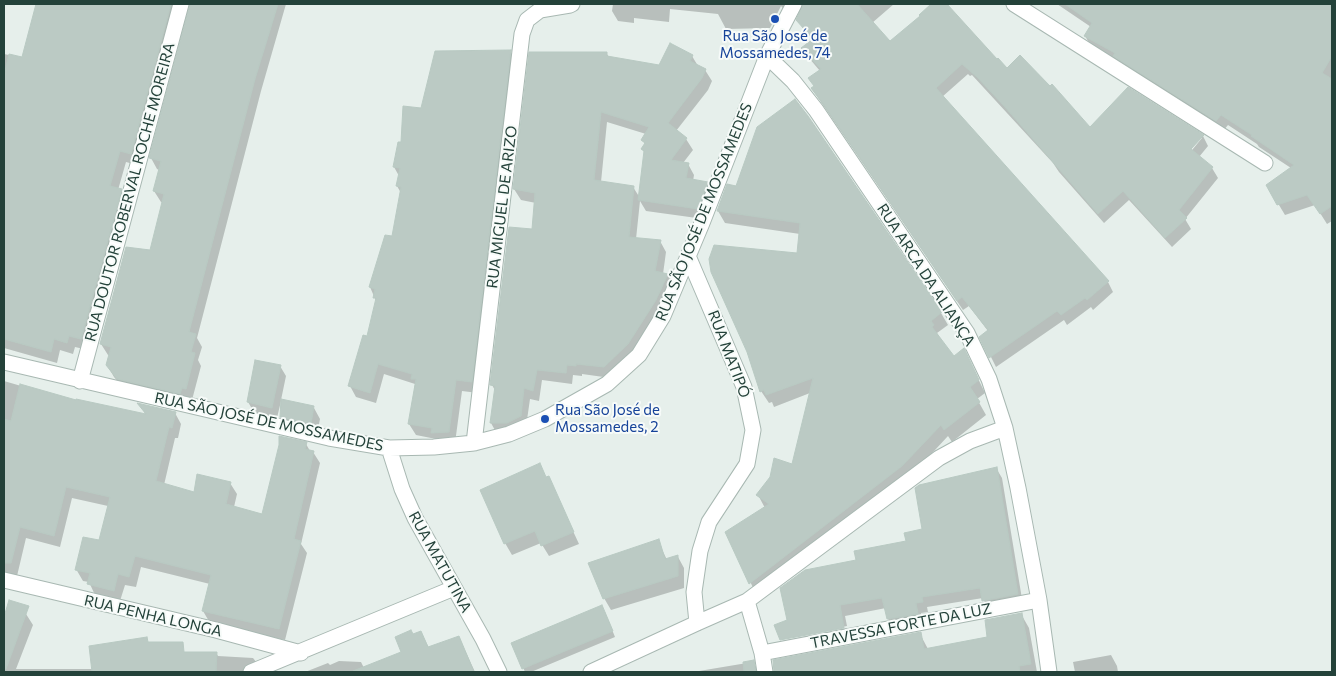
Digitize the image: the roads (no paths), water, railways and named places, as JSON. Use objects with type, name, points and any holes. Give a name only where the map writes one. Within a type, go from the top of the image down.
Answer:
[{"type":"street","name":"RUA DOUTOR ROBERVAL ROCHE MOREIRA","points":[[80,381],[181,4]]},
{"type":"street","name":"RUA MIGUEL DE ARIZO","points":[[474,443],[522,34],[527,20],[540,10],[572,4]]},
{"type":"street","name":"RUA SÃO JOSÉ DE MOSSAMEDES","points":[[4,362],[329,438],[389,448],[434,447],[474,443],[509,434],[536,423],[607,384],[639,355],[663,316],[767,56],[794,4]]},
{"type":"street","points":[[1014,4],[1265,163]]},
{"type":"street","name":"RUA ARCA DA ALIANÇA","points":[[767,56],[793,81],[816,110],[967,333],[989,379],[1005,428],[1039,600],[1049,672]]},
{"type":"street","name":"RUA MATIPÓ","points":[[688,256],[744,387],[753,430],[747,464],[709,522],[703,541],[694,592],[696,623]]},
{"type":"street","points":[[591,672],[747,601],[939,458],[970,441],[1005,428]]},
{"type":"street","name":"RUA MATUTINA","points":[[389,448],[402,489],[415,518],[483,639],[499,672]]},
{"type":"street","name":"RUA PENHA LONGA","points":[[4,580],[216,630],[301,653]]},
{"type":"street","points":[[251,672],[301,653],[454,588]]},
{"type":"street","name":"TRAVESSA FORTE DA LUZ","points":[[762,653],[1039,600]]},
{"type":"street","points":[[747,601],[766,672]]},
{"type":"place","name":"Rua São José de Mossamedes, 74","points":[[775,19]]},
{"type":"place","name":"Rua São José de Mossamedes, 2","points":[[545,419]]}]
